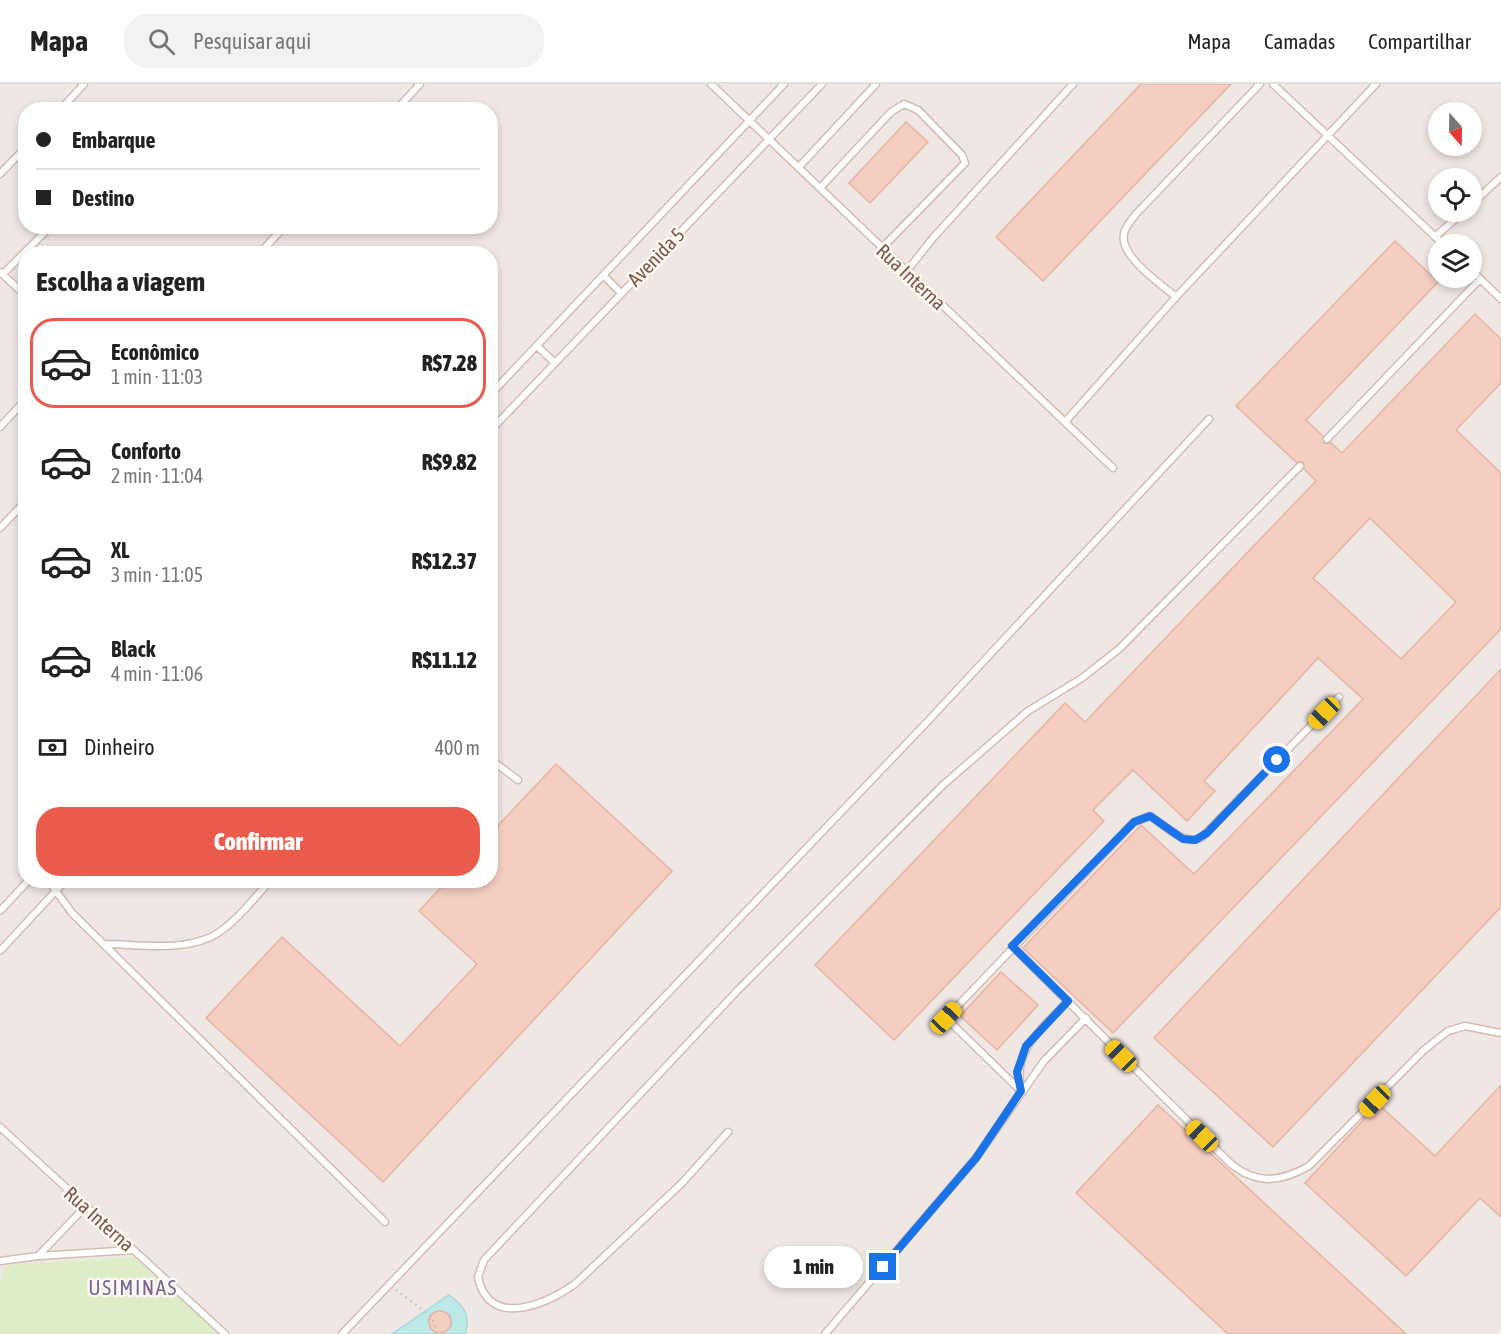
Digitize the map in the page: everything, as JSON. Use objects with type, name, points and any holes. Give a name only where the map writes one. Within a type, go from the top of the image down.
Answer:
[{"type":"lane","points":[[67,102],[84,84]]},
{"type":"lane","points":[[403,102],[420,84]]},
{"type":"lane","name":"Rua Interna","points":[[711,84],[881,249],[1113,468]]},
{"type":"lane","name":"Avenida 5","points":[[498,387],[784,84]]},
{"type":"lane","name":"Avenida 5","points":[[498,423],[822,84]]},
{"type":"lane","points":[[799,167],[876,84]]},
{"type":"lane","points":[[906,272],[1073,84]]},
{"type":"lane","points":[[1176,297],[1128,254],[1124,244],[1125,229],[1136,214],[1260,84]]},
{"type":"lane","points":[[1273,84],[1432,234]]},
{"type":"lane","points":[[1065,422],[1176,297],[1376,84]]},
{"type":"lane","points":[[820,188],[891,112],[904,104],[918,110],[962,155],[965,163],[881,249]]},
{"type":"lane","points":[[0,174],[18,155]]},
{"type":"lane","points":[[1482,195],[1501,177]]},
{"type":"lane","points":[[1438,234],[1452,222]]},
{"type":"lane","points":[[30,246],[42,234]]},
{"type":"lane","points":[[266,246],[278,234]]},
{"type":"lane","points":[[18,257],[1,273],[18,289]]},
{"type":"lane","points":[[604,277],[621,293]]},
{"type":"lane","points":[[1482,281],[1501,299]]},
{"type":"lane","points":[[1327,439],[1471,288]]},
{"type":"lane","points":[[537,346],[555,363]]},
{"type":"lane","points":[[0,427],[18,408]]},
{"type":"lane","points":[[342,1334],[928,721],[1209,419]]},
{"type":"lane","points":[[728,1132],[682,1183],[575,1284],[557,1297],[540,1305],[508,1308],[493,1303],[485,1294],[478,1276],[484,1260],[746,982],[943,785],[1009,726],[1082,678],[1119,649],[1300,466]]},
{"type":"lane","points":[[0,528],[18,509]]},
{"type":"lane","points":[[1021,1091],[946,1018],[1012,946],[1134,822],[1142,817],[1150,816],[1188,841],[1201,838],[1339,697]]},
{"type":"lane","points":[[498,765],[518,780]]},
{"type":"lane","points":[[0,911],[22,888]]},
{"type":"lane","points":[[54,888],[72,913],[385,1222]]},
{"type":"lane","points":[[0,951],[59,888]]},
{"type":"lane","points":[[103,944],[182,944],[208,938],[229,924],[263,888]]},
{"type":"lane","points":[[1012,946],[1086,1018],[1130,1066],[1232,1164],[1245,1175],[1267,1180],[1291,1176],[1309,1166],[1424,1050],[1448,1031],[1465,1026],[1501,1033]]},
{"type":"lane","points":[[1021,1091],[1017,1072],[1026,1046],[1068,1001]]},
{"type":"lane","points":[[825,1334],[976,1158],[1044,1061],[1086,1018]]},
{"type":"lane","name":"Rua Interna","points":[[0,1127],[225,1334]]},
{"type":"lane","points":[[38,1256],[85,1207]]},
{"type":"lane","points":[[0,1261],[38,1256],[133,1250]]},
{"type":"path","points":[[390,1286],[431,1316],[438,1334]]},
{"type":"shaded area","points":[[0,84],[1501,84],[1501,1329],[1497,1334],[0,1334]]},
{"type":"green space","points":[[134,1257],[219,1334],[0,1334],[0,1280],[7,1265]]},
{"type":"water","points":[[449,1295],[459,1303],[467,1316],[465,1334],[392,1334]],"holes":[[[442,1311],[450,1315],[452,1325],[446,1331],[437,1332],[431,1329],[428,1320],[434,1312]]]},
{"type":"building","points":[[1141,84],[1231,84],[1043,281],[996,237]]},
{"type":"building","points":[[906,122],[928,142],[870,203],[849,183]]},
{"type":"building","points":[[1395,241],[1428,272],[1428,288],[1432,288],[1306,420],[1323,436],[1324,443],[1331,443],[1342,453],[1475,314],[1501,339],[1501,383],[1456,430],[1501,473],[1501,629],[1113,1033],[1023,948],[1141,825],[1194,874],[1363,699],[1318,658],[1204,781],[1215,791],[1187,821],[1133,770],[1093,810],[1104,821],[894,1040],[815,965],[1065,703],[1085,722],[1316,481],[1304,469],[1303,462],[1296,462],[1236,406]],"holes":[[[1370,518],[1456,602],[1401,659],[1313,578]]]},
{"type":"building","points":[[1501,669],[1501,907],[1273,1147],[1154,1038]]},
{"type":"building","points":[[556,764],[672,871],[383,1182],[206,1018],[282,937],[400,1046],[477,964],[419,911],[441,888],[498,888],[498,826]]},
{"type":"building","points":[[1001,972],[1038,1005],[997,1050],[960,1016]]},
{"type":"building","points":[[1501,1085],[1501,1217],[1480,1198],[1406,1276],[1305,1183],[1378,1104],[1435,1156]]},
{"type":"building","points":[[1158,1105],[1406,1334],[1228,1334],[1076,1193]]},
{"type":"building","points":[[440,1311],[448,1314],[451,1322],[448,1330],[440,1333],[432,1330],[429,1322],[432,1314]]},
{"type":"district","name":"USIMINAS","points":[[133,1288]]},
{"type":"route","points":[[883,1267],[976,1158],[1021,1091],[1017,1072],[1026,1046],[1068,1001],[1012,946],[1134,822],[1142,817],[1150,816],[1183,839],[1188,841],[1201,838],[1277,760]]}]
